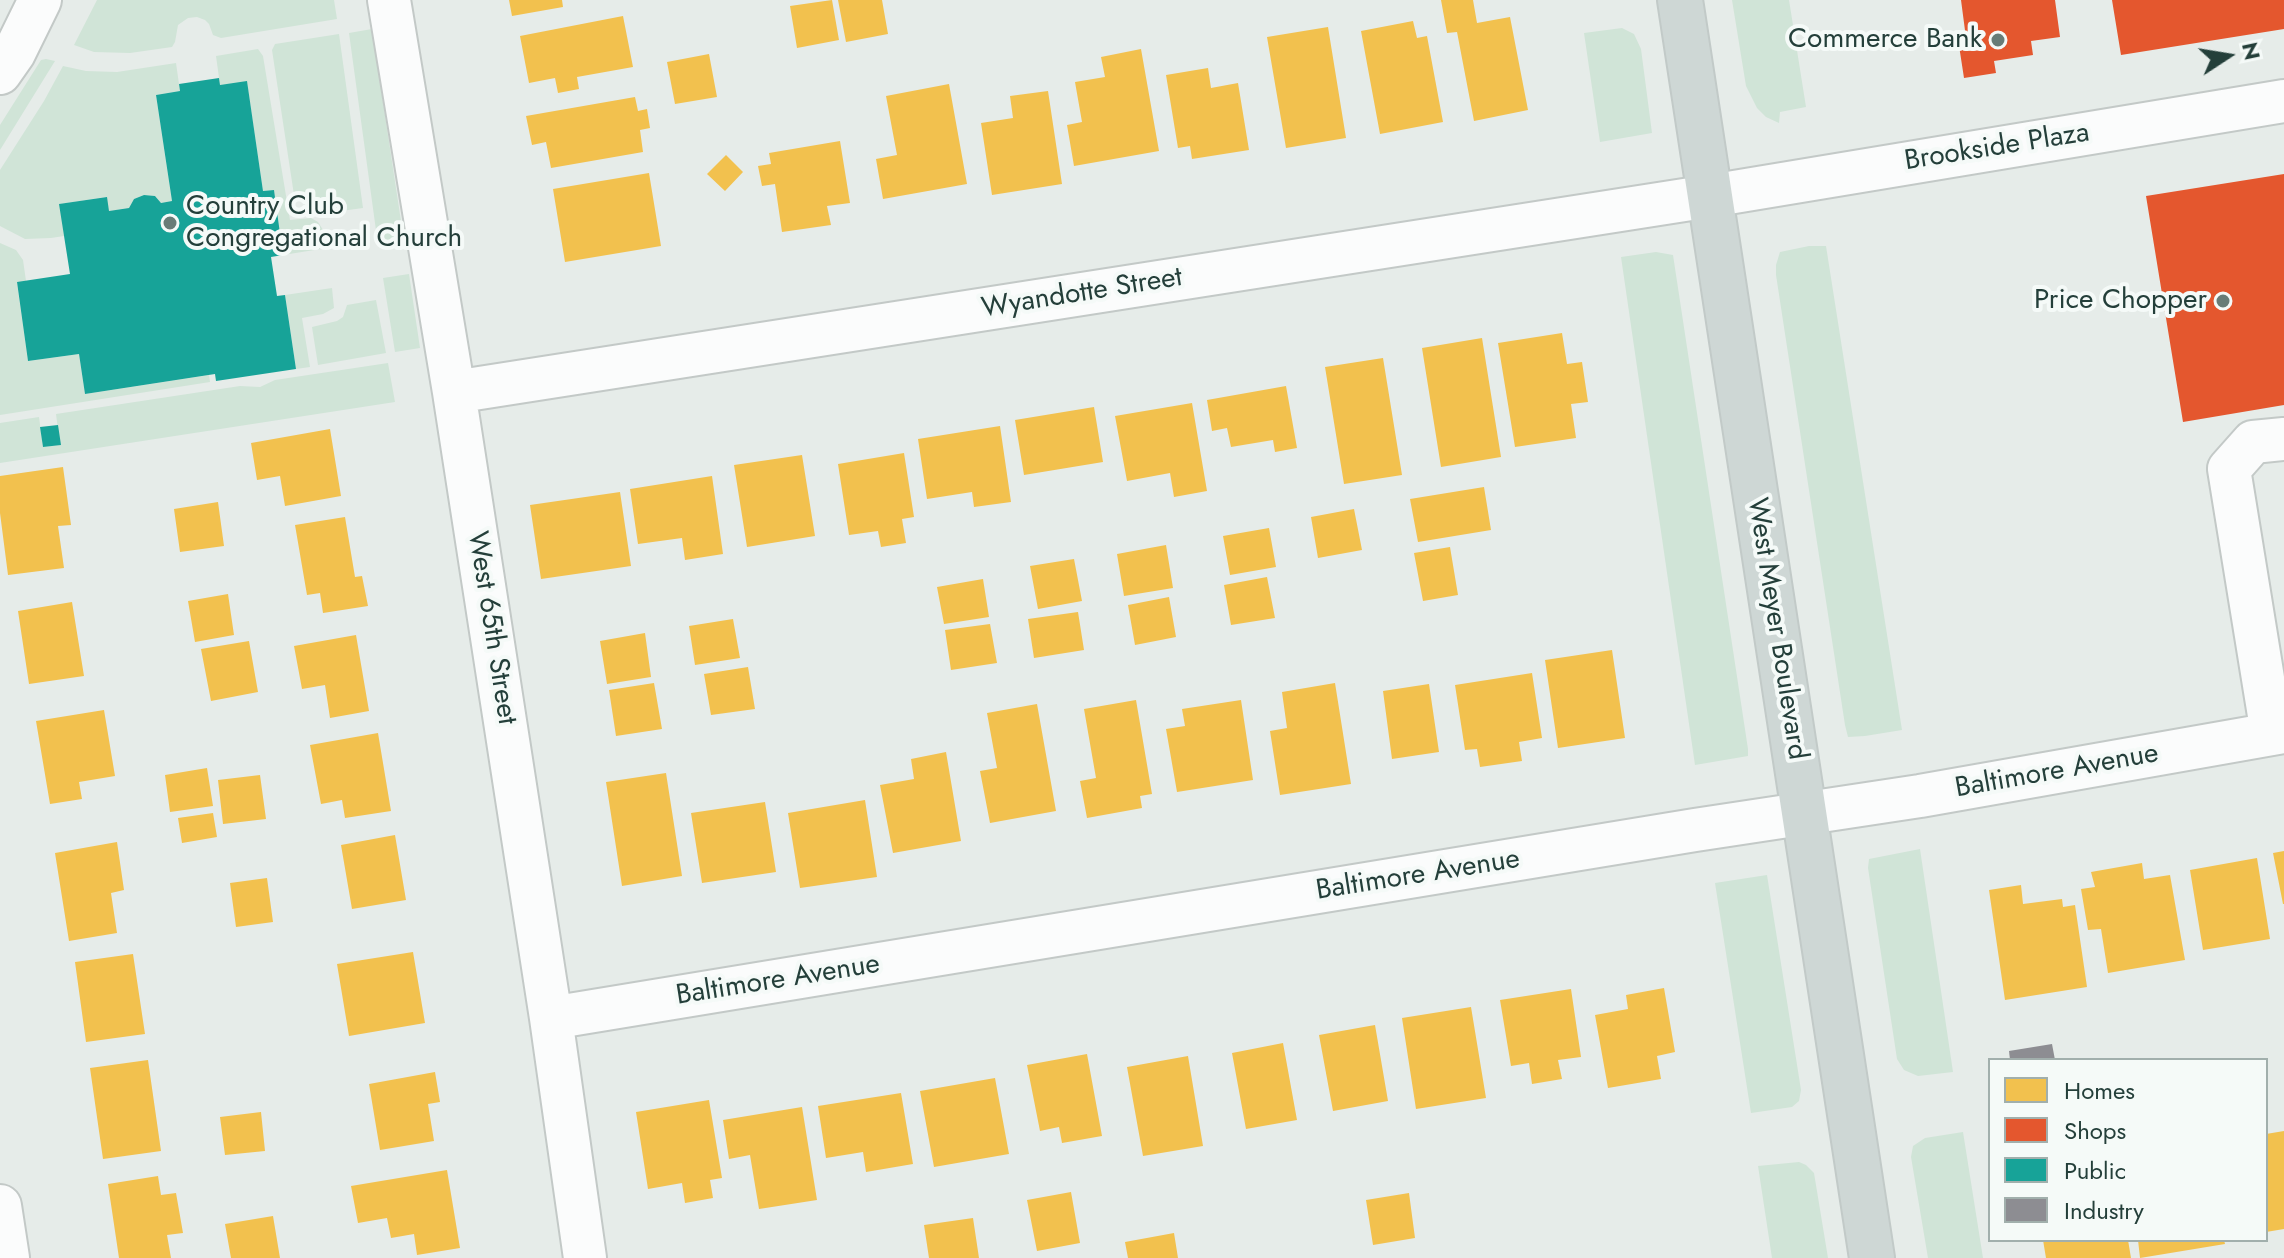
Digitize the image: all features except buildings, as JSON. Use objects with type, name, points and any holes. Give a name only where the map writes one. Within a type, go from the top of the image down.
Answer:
[{"type":"main road","name":"West Meyer Boulevard","points":[[1680,0],[1872,1258]]},
{"type":"street","points":[[0,73],[14,53],[40,0]]},
{"type":"street","name":"West 65th Street","points":[[389,0],[454,392],[585,1258]]},
{"type":"street","name":"Brookside Plaza","points":[[1710,196],[2284,101]]},
{"type":"street","name":"Wyandotte Street","points":[[454,392],[1710,196]]},
{"type":"street","points":[[2278,733],[2229,469],[2253,442],[2284,439]]},
{"type":"street","name":"Baltimore Avenue","points":[[551,1018],[1920,796],[2278,733]]},
{"type":"street","points":[[0,1206],[8,1258]]},
{"type":"green space","points":[[97,0],[334,0],[337,19],[221,38],[213,35],[205,20],[188,18],[178,25],[172,47],[130,53],[94,52],[74,45]]},
{"type":"green space","points":[[1732,0],[1789,0],[1806,107],[1780,112],[1779,123],[1757,108],[1746,86]]},
{"type":"green space","points":[[1622,28],[1634,34],[1641,49],[1652,133],[1600,142],[1584,33]]},
{"type":"green space","points":[[372,29],[404,241],[378,245],[349,33]]},
{"type":"green space","points":[[339,34],[363,208],[334,212],[311,197],[294,195],[272,50],[275,44]]},
{"type":"green space","points":[[258,49],[263,56],[290,220],[311,218],[318,222],[327,248],[283,255],[274,190],[263,191],[247,82],[220,85],[216,56]]},
{"type":"green space","points":[[41,60],[55,61],[0,150],[0,125]]},
{"type":"green space","points":[[176,63],[180,91],[156,95],[172,201],[161,203],[155,196],[144,195],[134,199],[129,208],[109,211],[106,197],[60,204],[64,236],[51,238],[25,239],[0,226],[0,170],[63,66],[86,71],[117,72]]},
{"type":"green space","points":[[0,243],[16,250],[23,260],[26,281],[17,283],[28,361],[79,354],[85,394],[209,375],[210,382],[0,415]]},
{"type":"green space","points":[[1826,246],[1902,730],[1865,736],[1848,737],[1845,725],[1776,275],[1780,252]]},
{"type":"green space","points":[[1656,252],[1673,255],[1748,749],[1748,756],[1695,765],[1621,257]]},
{"type":"green space","points":[[409,274],[420,348],[395,352],[383,278]]},
{"type":"green space","points":[[332,288],[334,308],[323,314],[302,318],[310,367],[296,369],[285,295]]},
{"type":"green space","points":[[376,300],[386,353],[318,365],[312,327],[337,321],[343,317],[347,305]]},
{"type":"green space","points":[[388,363],[395,402],[0,463],[0,423],[39,417],[43,447],[60,445],[56,414],[240,386],[260,387],[275,380]]},
{"type":"green space","points":[[1920,849],[1953,1072],[1918,1076],[1904,1070],[1897,1059],[1868,868],[1869,859]]},
{"type":"green space","points":[[1767,875],[1801,1090],[1799,1101],[1792,1107],[1751,1113],[1715,883]]},
{"type":"green space","points":[[1963,1132],[1983,1258],[1928,1258],[1911,1157],[1913,1146],[1925,1138]]},
{"type":"green space","points":[[1799,1162],[1814,1173],[1828,1258],[1772,1258],[1758,1166]]},
{"type":"place","name":"Commerce Bank","points":[[1998,40]]},
{"type":"place","name":"Country Club Congregational Church","points":[[170,223]]},
{"type":"place","name":"Price Chopper","points":[[2223,301]]}]
